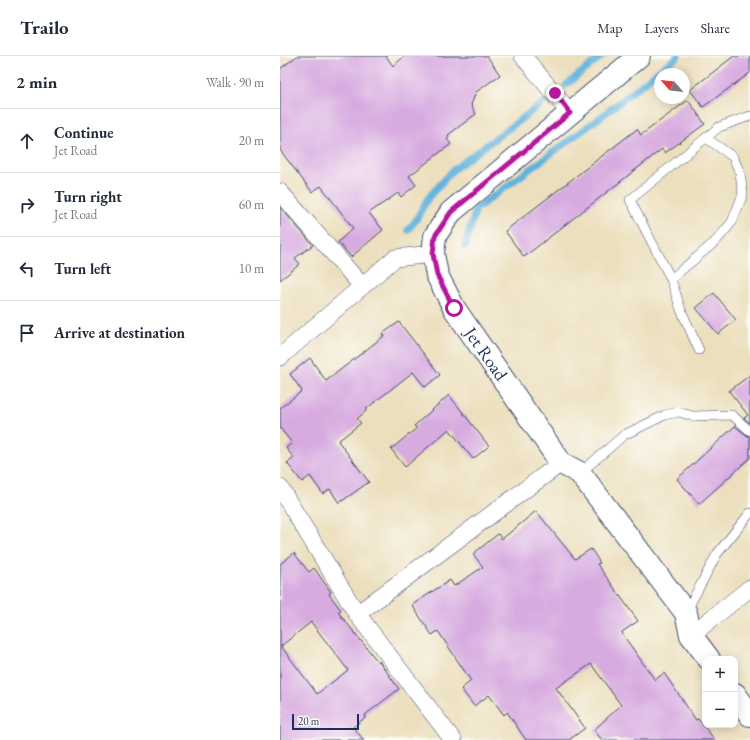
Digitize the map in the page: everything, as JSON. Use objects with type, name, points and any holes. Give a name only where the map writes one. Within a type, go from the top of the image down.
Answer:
[{"type":"main road","name":"Jet Road","points":[[639,56],[451,212],[435,236],[433,254],[437,275],[454,308],[561,463],[580,473],[686,613],[691,635],[707,656]]},
{"type":"main road","points":[[738,698],[750,715]]},
{"type":"street","points":[[523,56],[570,113]]},
{"type":"street","points":[[280,192],[362,286]]},
{"type":"street","points":[[280,357],[395,258],[433,254]]},
{"type":"street","points":[[357,614],[561,463]]},
{"type":"street","points":[[280,488],[357,614],[453,740]]},
{"type":"street","points":[[691,635],[750,588]]},
{"type":"lane","points":[[699,350],[681,310],[671,278],[630,200],[719,127],[750,116]]},
{"type":"lane","points":[[671,278],[716,241],[732,222],[743,194],[740,173],[733,158],[706,138]]},
{"type":"lane","points":[[580,473],[624,435],[665,415],[678,412],[693,416],[732,415],[750,431]]},
{"type":"lane","points":[[686,613],[717,554],[750,513]]},
{"type":"building","points":[[297,56],[386,56],[393,66],[405,56],[487,56],[500,75],[476,92],[471,105],[476,114],[448,135],[449,137],[447,139],[451,144],[409,176],[416,185],[401,197],[398,193],[369,213],[383,230],[351,257],[338,242],[353,228],[321,186],[312,192],[280,150],[280,69]]},
{"type":"building","points":[[734,56],[750,56],[750,73],[703,107],[690,90]]},
{"type":"building","points":[[690,103],[705,124],[665,153],[662,149],[524,257],[505,231],[637,129],[641,135],[683,104]]},
{"type":"building","points":[[280,207],[313,245],[295,258],[300,264],[280,280]]},
{"type":"building","points":[[714,293],[736,320],[718,334],[696,308]]},
{"type":"building","points":[[399,322],[440,375],[425,387],[413,372],[366,409],[367,410],[357,419],[361,423],[338,441],[369,482],[339,503],[330,489],[323,494],[310,476],[302,482],[287,463],[294,458],[286,448],[292,443],[280,428],[280,408],[302,391],[290,374],[310,358],[326,381],[384,336],[382,334]]},
{"type":"building","points":[[750,375],[750,423],[744,418],[748,415],[729,391]]},
{"type":"building","points":[[449,395],[489,446],[473,459],[449,429],[405,467],[391,449],[417,428],[414,426]]},
{"type":"building","points":[[735,426],[750,437],[750,458],[699,504],[677,479]]},
{"type":"building","points":[[536,511],[575,559],[591,549],[600,563],[597,564],[638,621],[622,632],[623,635],[655,680],[664,673],[696,720],[698,719],[702,724],[702,728],[705,728],[715,740],[602,740],[594,730],[621,705],[591,664],[556,688],[585,728],[569,740],[526,740],[507,712],[504,715],[489,695],[474,706],[461,689],[471,681],[438,631],[432,635],[412,605],[450,580],[454,586],[483,567],[473,554],[498,534],[502,539]]},
{"type":"building","points":[[294,553],[309,572],[314,568],[331,592],[329,594],[341,610],[338,612],[378,662],[379,661],[399,689],[365,715],[366,717],[353,727],[364,740],[280,740],[280,564]],"holes":[[[311,622],[348,670],[317,694],[281,646]]]},
{"type":"waterway","points":[[566,85],[602,56]]},
{"type":"waterway","points":[[465,246],[476,209],[602,116],[678,56]]},
{"type":"waterway","points":[[408,230],[416,220],[428,198],[453,170],[544,102]]},
{"type":"route","points":[[454,308],[437,275],[433,254],[435,236],[451,212],[570,113],[555,93]]}]
